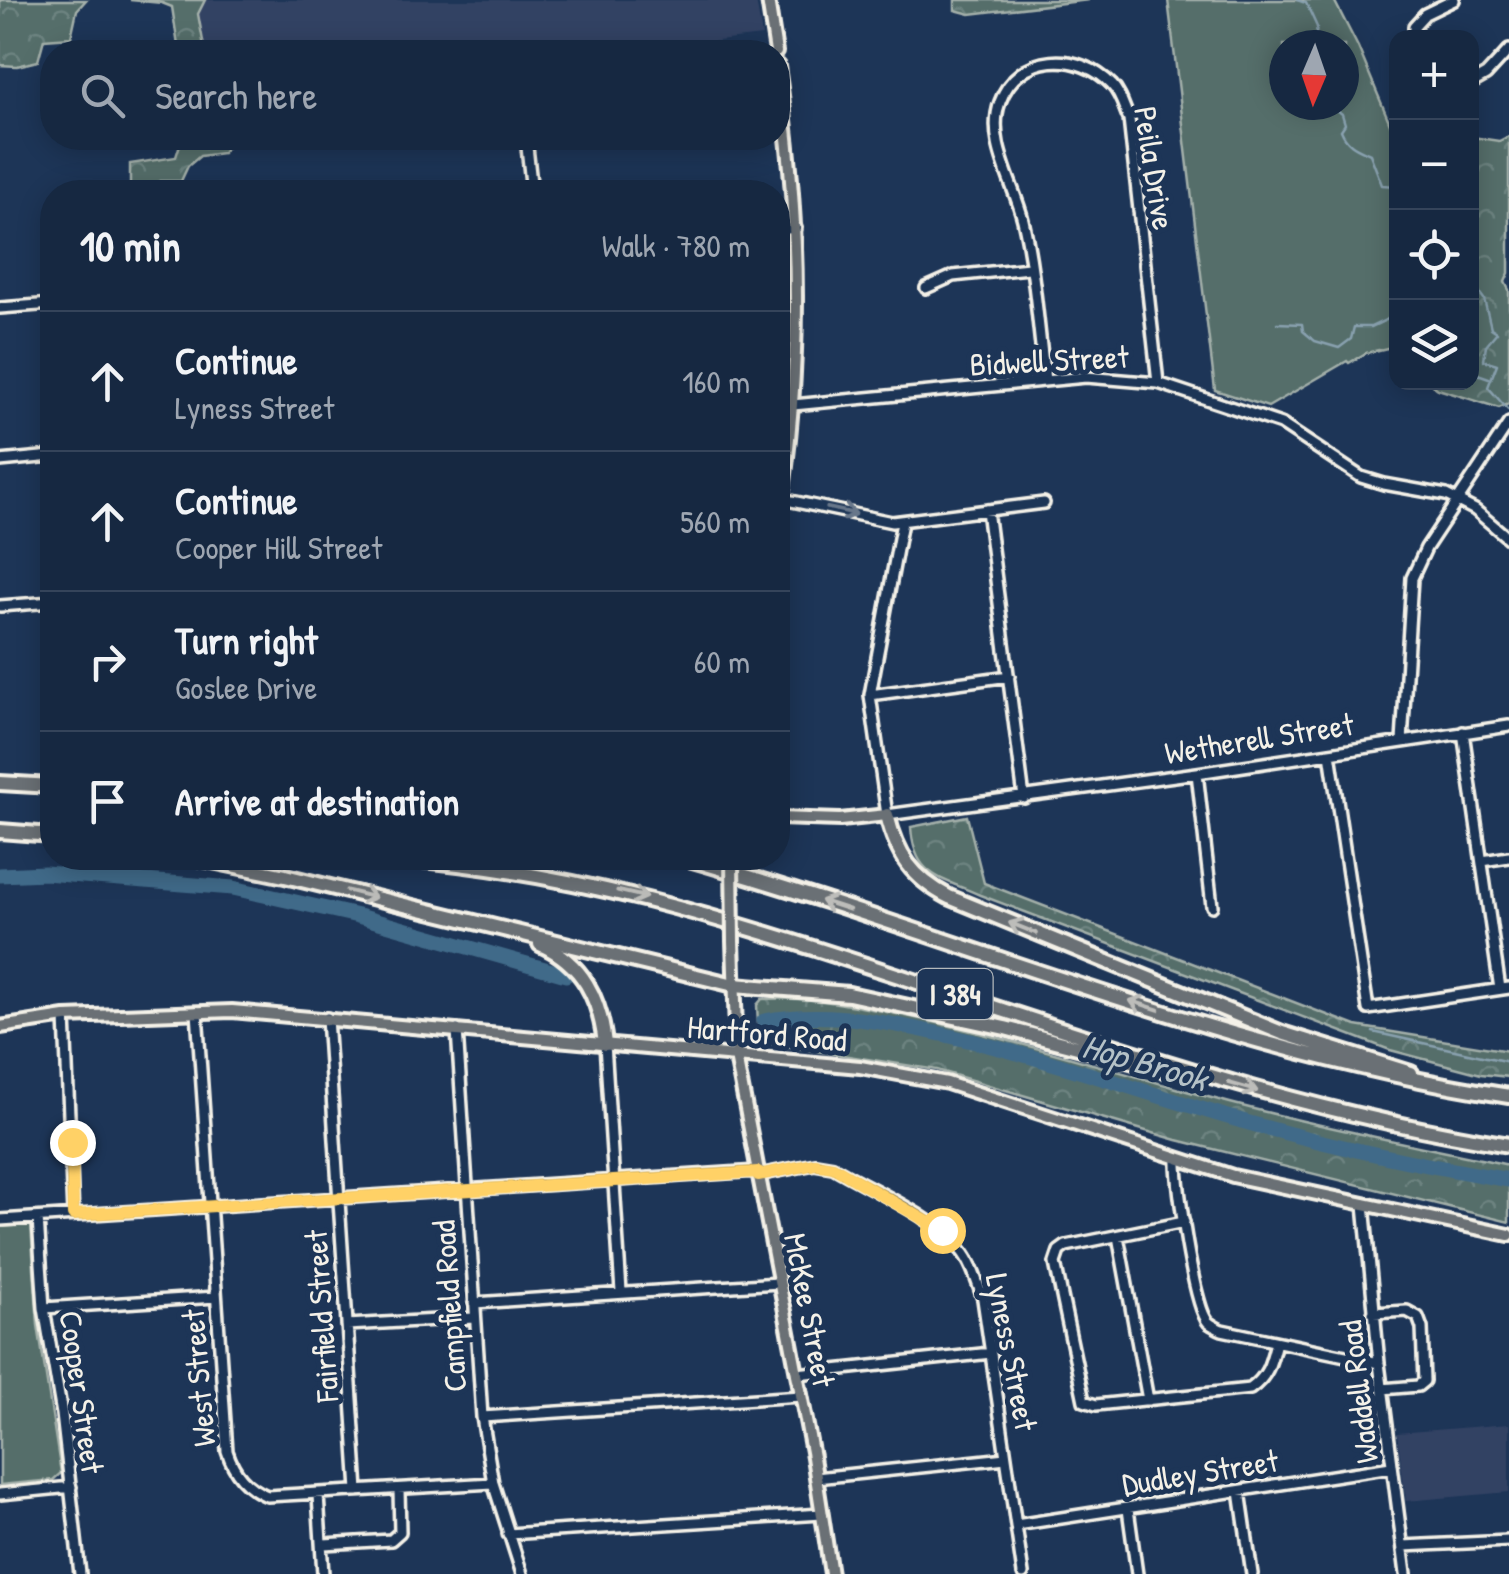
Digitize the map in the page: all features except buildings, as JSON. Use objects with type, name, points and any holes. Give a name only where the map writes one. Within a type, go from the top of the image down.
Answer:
[{"type":"highway","points":[[0,783],[40,785]]},
{"type":"highway","points":[[887,815],[907,867],[949,897],[1282,1033],[1441,1085]]},
{"type":"highway","points":[[0,832],[40,834]]},
{"type":"highway","points":[[250,870],[734,985],[849,994],[1004,1028],[1140,1065],[1195,1072]]},
{"type":"highway","name":"I 384","points":[[504,870],[666,902],[1195,1072],[1348,1115],[1509,1144]]},
{"type":"highway","name":"I 384","points":[[723,870],[1254,1040],[1335,1062],[1509,1096]]},
{"type":"highway","points":[[486,924],[550,948],[576,969],[596,999],[605,1044]]},
{"type":"main road","points":[[768,0],[774,40]]},
{"type":"main road","points":[[790,150],[796,228],[790,430]]},
{"type":"main road","name":"Wetherell Street","points":[[790,818],[840,820],[887,815]]},
{"type":"main road","name":"McKee Street","points":[[732,870],[736,1055],[831,1574]]},
{"type":"main road","name":"Hartford Road","points":[[0,1026],[65,1017],[232,1011],[860,1067],[946,1083],[1177,1160],[1267,1185],[1509,1235]]},
{"type":"street","points":[[1414,30],[1425,14],[1454,0]]},
{"type":"street","points":[[1479,79],[1509,50]]},
{"type":"street","name":"Peila Drive","points":[[1045,380],[1023,220],[996,133],[1000,102],[1013,78],[1036,64],[1062,58],[1092,68],[1116,88],[1128,120],[1158,383]]},
{"type":"street","points":[[527,150],[531,180]]},
{"type":"street","points":[[790,229],[796,228]]},
{"type":"street","points":[[926,288],[952,276],[1029,268]]},
{"type":"street","points":[[0,308],[40,305]]},
{"type":"street","name":"Bidwell Street","points":[[793,404],[1045,380],[1100,377],[1158,383],[1281,424],[1361,477],[1446,495],[1476,510],[1509,539]]},
{"type":"street","name":"Wetherell Street","points":[[887,815],[1402,742],[1412,578],[1426,548],[1509,423]]},
{"type":"street","points":[[0,462],[40,457]]},
{"type":"street","points":[[790,501],[902,522],[1044,502]]},
{"type":"street","points":[[987,510],[1024,798]]},
{"type":"street","points":[[887,815],[870,695],[902,522]]},
{"type":"street","points":[[0,606],[40,603]]},
{"type":"street","points":[[870,695],[1009,676]]},
{"type":"street","points":[[1402,742],[1509,726]]},
{"type":"street","points":[[1330,753],[1368,1008],[1505,988],[1463,732]]},
{"type":"street","points":[[1197,773],[1212,906]]},
{"type":"street","points":[[1482,860],[1509,857]]},
{"type":"street","name":"West Street","points":[[198,1012],[226,1451],[232,1465],[254,1490],[267,1496],[493,1483]]},
{"type":"street","points":[[65,1017],[73,1215]]},
{"type":"street","name":"Fairfield Street","points":[[327,1018],[358,1491]]},
{"type":"street","name":"Campfield Road","points":[[457,1030],[482,1416],[493,1483],[522,1574]]},
{"type":"street","points":[[605,1044],[621,1292]]},
{"type":"street","points":[[1177,1160],[1184,1222],[1202,1309],[1209,1323],[1222,1330],[1378,1363]]},
{"type":"street","name":"Lyness Street","points":[[0,1220],[758,1173],[815,1164],[833,1167],[942,1230],[962,1250],[974,1272],[983,1299],[1024,1574]]},
{"type":"street","name":"Waddell Road","points":[[1364,1204],[1378,1363],[1406,1574]]},
{"type":"street","name":"Cooper Street","points":[[38,1218],[44,1308],[80,1574]]},
{"type":"street","points":[[1184,1222],[1066,1246],[1059,1252],[1055,1262],[1058,1281],[1084,1400],[1096,1405],[1250,1389],[1268,1371],[1276,1342]]},
{"type":"street","points":[[1118,1236],[1148,1400]]},
{"type":"street","points":[[474,1303],[779,1283]]},
{"type":"street","points":[[44,1308],[216,1298]]},
{"type":"street","points":[[1374,1314],[1407,1312],[1418,1316],[1422,1328],[1424,1382],[1382,1389]]},
{"type":"street","points":[[347,1325],[474,1318]]},
{"type":"street","points":[[797,1374],[991,1353]]},
{"type":"street","points":[[482,1416],[801,1396]]},
{"type":"street","points":[[816,1478],[1006,1458]]},
{"type":"street","name":"Dudley Street","points":[[1016,1525],[1391,1467]]},
{"type":"street","points":[[0,1494],[71,1487]]},
{"type":"street","points":[[324,1544],[391,1540],[400,1532],[398,1490]]},
{"type":"street","points":[[1240,1492],[1252,1574]]},
{"type":"street","points":[[318,1495],[323,1574]]},
{"type":"street","points":[[1128,1509],[1137,1574]]},
{"type":"street","points":[[508,1534],[822,1514]]},
{"type":"street","points":[[1403,1546],[1509,1541]]},
{"type":"shaded area","points":[[205,0],[756,0],[762,36],[726,40],[203,40],[198,14]]},
{"type":"shaded area","points":[[1509,1424],[1509,1492],[1406,1501],[1397,1433]]},
{"type":"green space","points":[[0,0],[86,0],[77,10],[71,37],[40,40],[38,61],[0,65]]},
{"type":"green space","points":[[130,0],[205,0],[198,14],[203,40],[177,40],[172,7]]},
{"type":"green space","points":[[955,0],[1089,0],[970,14],[955,10]]},
{"type":"green space","points":[[1168,0],[1334,0],[1349,30],[1269,30],[1269,120],[1359,120],[1359,49],[1389,121],[1389,348],[1347,361],[1268,407],[1215,390]]},
{"type":"green space","points":[[1509,136],[1509,273],[1505,282],[1509,290],[1509,404],[1499,408],[1441,390],[1479,390],[1479,138],[1499,141]]},
{"type":"green space","points":[[178,150],[225,150],[200,156],[188,166],[181,180],[130,180],[130,164],[176,157]]},
{"type":"green space","points":[[967,816],[984,883],[1356,1026],[1509,1051],[1509,1077],[1481,1074],[1390,1050],[941,879],[917,856],[911,827]]},
{"type":"green space","points":[[762,999],[830,1002],[933,1022],[1264,1112],[1509,1165],[1509,1222],[1177,1140],[937,1070],[759,1042],[757,1005]]},
{"type":"green space","points":[[31,1225],[38,1325],[61,1473],[53,1480],[0,1485],[0,1227]]},
{"type":"waterway","points":[[1297,0],[1306,3],[1316,30]]},
{"type":"waterway","points":[[1344,120],[1341,130],[1346,139],[1370,154],[1382,185],[1389,186]]},
{"type":"waterway","points":[[1479,292],[1491,328],[1497,332],[1486,345],[1484,360],[1497,364],[1488,387],[1508,410]]},
{"type":"waterway","points":[[1277,323],[1302,324],[1303,331],[1315,341],[1339,348],[1351,339],[1354,327],[1371,327],[1389,319]]},
{"type":"waterway","points":[[1479,374],[1489,378]]},
{"type":"waterway","name":"Hop Brook","points":[[0,875],[45,873],[233,888],[358,916],[566,975]]},
{"type":"waterway","name":"Hop Brook","points":[[764,1021],[843,1018],[922,1030],[1038,1059],[1298,1136],[1509,1180]]},
{"type":"waterway","points":[[1373,1032],[1509,1062]]},
{"type":"route","points":[[72,1142],[73,1215],[614,1180],[758,1175],[815,1164],[833,1167],[942,1230]]}]
